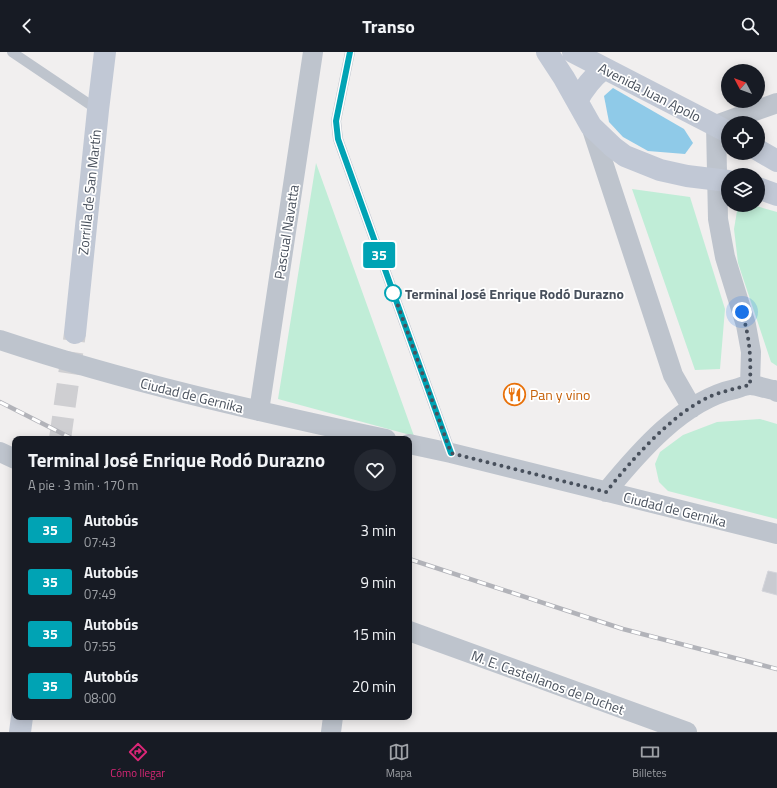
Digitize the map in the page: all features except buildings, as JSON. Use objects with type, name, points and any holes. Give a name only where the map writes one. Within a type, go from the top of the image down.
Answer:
[{"type":"street","name":"Zorrilla de San Martín","points":[[75,333],[105,52]]},
{"type":"street","name":"Pascual Navatta","points":[[259,412],[313,52]]},
{"type":"street","points":[[547,52],[564,78],[591,126],[673,375],[692,408]]},
{"type":"street","name":"Avenida Juan Apolo","points":[[573,52],[601,60],[721,128]]},
{"type":"street","points":[[577,101],[601,60]]},
{"type":"street","points":[[750,116],[777,103]]},
{"type":"street","points":[[591,126],[625,156],[660,170],[687,176],[721,180]]},
{"type":"street","points":[[765,154],[777,161]]},
{"type":"street","points":[[721,190],[718,219],[725,257],[746,325],[751,352],[750,385]]},
{"type":"street","points":[[765,191],[777,195]]},
{"type":"street","name":"Ciudad de Gernika","points":[[0,340],[124,378],[259,412],[372,436]]},
{"type":"street","points":[[606,492],[626,467],[652,441],[673,422],[692,408],[711,397],[750,385],[777,392]]},
{"type":"street","name":"Ciudad de Gernika","points":[[412,445],[777,534]]},
{"type":"street","points":[[0,452],[12,458]]},
{"type":"street","name":"M. E. Castellanos de Puchet","points":[[412,632],[687,732]]},
{"type":"street","points":[[20,732],[22,720]]},
{"type":"street","points":[[331,732],[333,720]]},
{"type":"lane","points":[[12,52],[98,110]]},
{"type":"lane","points":[[350,52],[336,121],[338,139],[451,453]]},
{"type":"green space","points":[[316,163],[414,436],[278,399]]},
{"type":"green space","points":[[632,189],[690,197],[725,309],[720,369],[695,370]]},
{"type":"green space","points":[[765,208],[777,212],[777,366],[771,362],[738,263],[734,229],[737,212],[765,212]]},
{"type":"green space","points":[[760,419],[777,424],[777,519],[668,491],[659,482],[655,464],[660,452],[683,435],[717,422]]},
{"type":"water","points":[[613,88],[684,129],[693,143],[685,154],[648,151],[623,137],[609,122],[604,96]]},
{"type":"tunnel","points":[[60,436],[75,333]]},
{"type":"railway","points":[[0,402],[67,436]]},
{"type":"railway","points":[[412,560],[623,629],[777,669]]},
{"type":"bus line","name":"35","points":[[350,52],[336,121],[338,139],[451,453]]},
{"type":"place","name":"Terminal José Enrique Rodó Durazno","points":[[393,293]]},
{"type":"place","name":"Pan y vino","points":[[514,394]]},
{"type":"route","points":[[393,293],[392,289],[451,453],[606,492],[626,467],[673,422],[692,408],[711,397],[750,385],[751,352],[742,312]]}]
